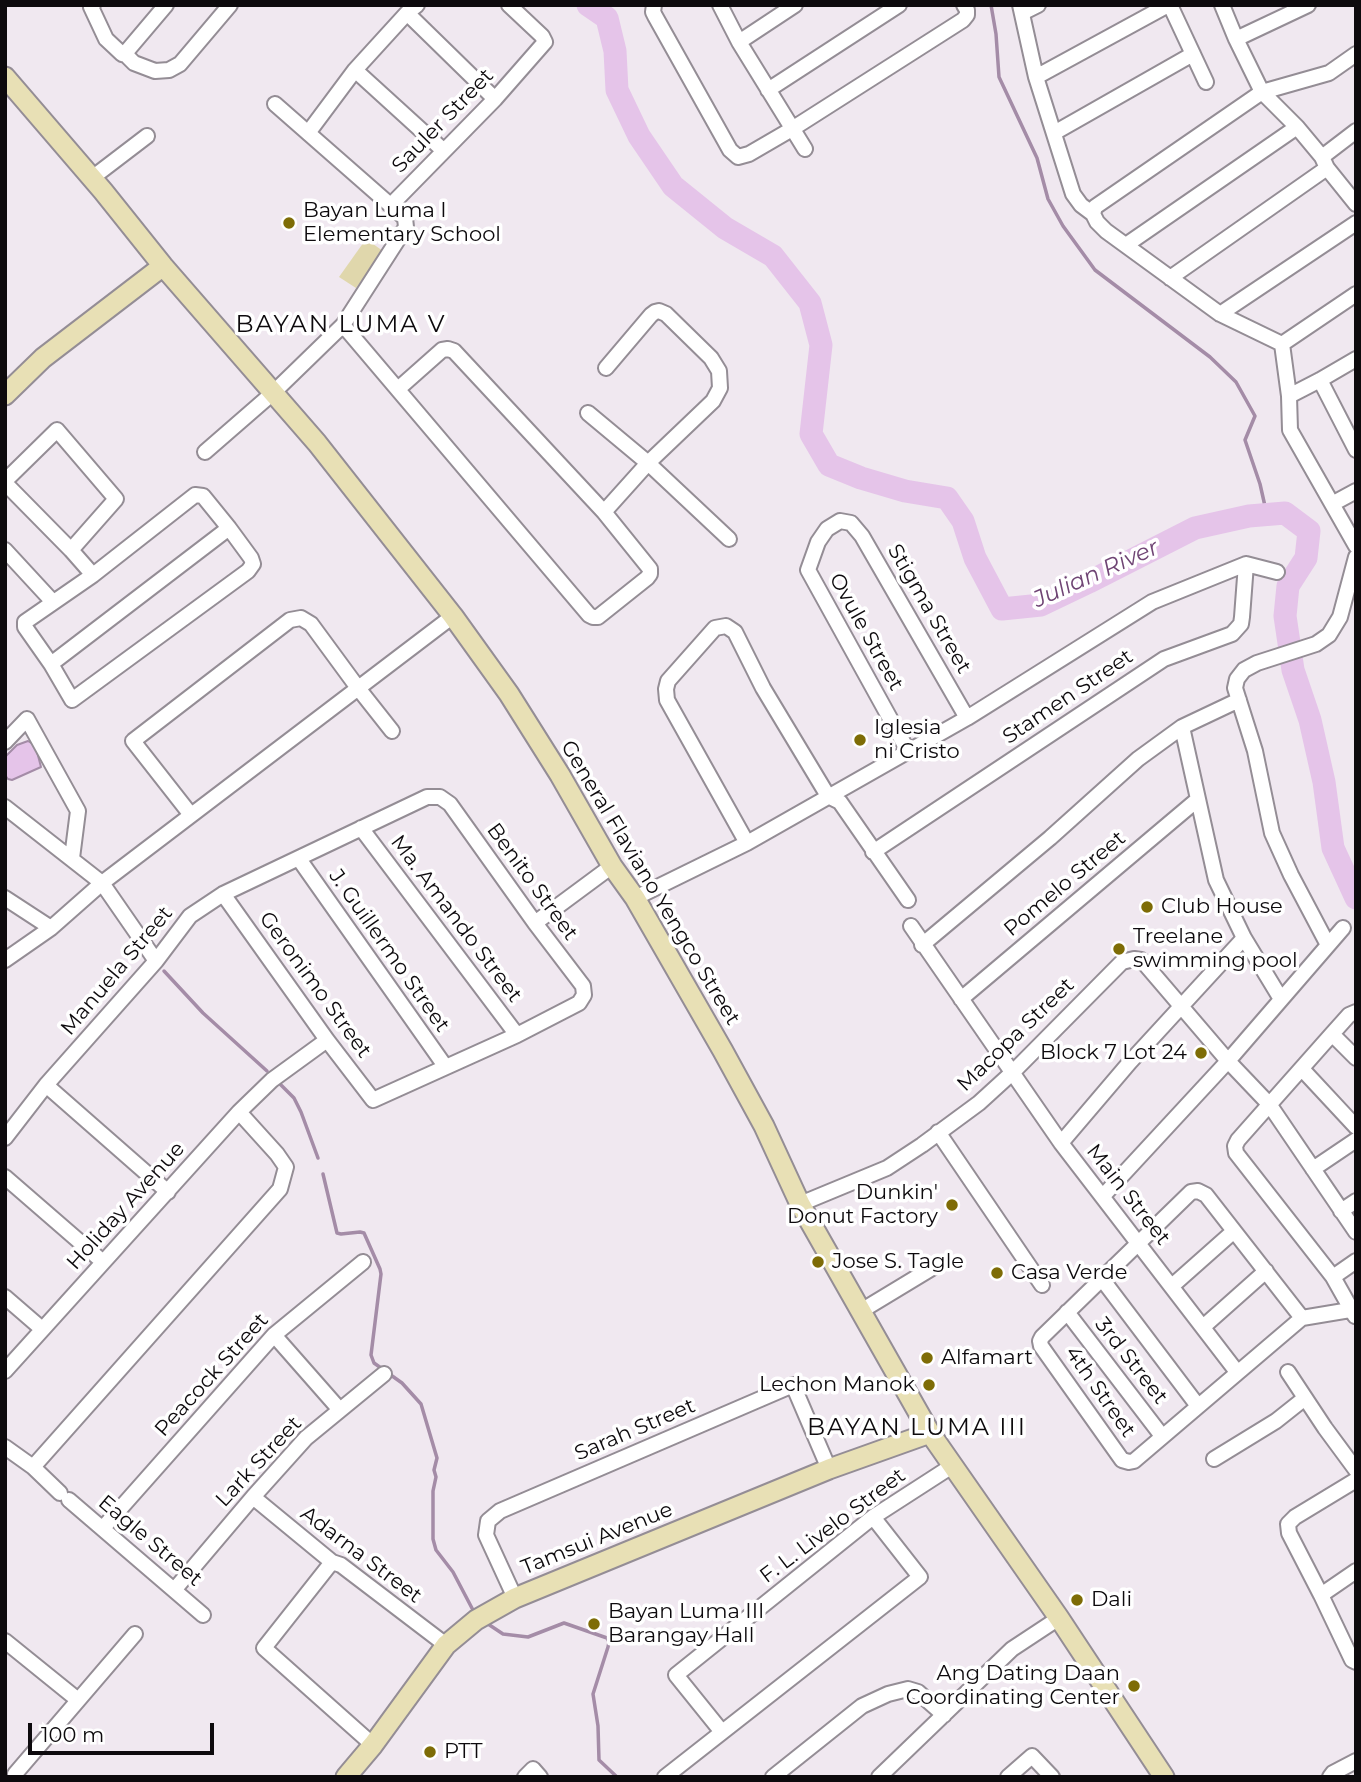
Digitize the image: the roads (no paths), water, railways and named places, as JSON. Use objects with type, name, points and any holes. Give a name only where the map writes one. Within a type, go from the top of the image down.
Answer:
[{"type":"main road","name":"General Flaviano Yengco Street","points":[[5,77],[163,266],[317,443],[453,616],[509,694],[612,866],[635,898],[723,1051],[758,1115],[800,1204],[930,1433],[1059,1618],[1164,1777]]},
{"type":"main road","points":[[5,394],[43,358],[163,266]]},
{"type":"main road","name":"Tamsui Avenue","points":[[346,1777],[373,1745],[446,1645],[476,1620],[515,1598],[828,1469],[930,1433]]},
{"type":"street","points":[[93,5],[91,7],[106,39],[122,54],[166,5]]},
{"type":"street","points":[[127,51],[128,57],[134,62],[155,71],[169,70],[180,64],[230,5]]},
{"type":"street","name":"Sauler Street","points":[[205,452],[275,392],[342,325],[405,227],[405,218],[391,205],[495,99],[545,42],[509,5]]},
{"type":"street","points":[[654,5],[655,16],[733,153],[738,157],[749,154],[792,130],[963,20],[967,15],[964,5]]},
{"type":"street","points":[[720,5],[739,42],[805,149]]},
{"type":"street","points":[[739,42],[795,5]]},
{"type":"street","points":[[768,90],[899,5]]},
{"type":"street","points":[[1038,5],[1021,9],[1036,77],[1073,194],[1106,231],[1220,314],[1282,344]]},
{"type":"street","points":[[1036,77],[1169,5],[1206,82]]},
{"type":"street","points":[[1222,5],[1262,92],[1297,127],[1356,204]]},
{"type":"street","points":[[1236,39],[1308,5]]},
{"type":"street","points":[[308,133],[355,70],[412,9],[495,99]]},
{"type":"street","points":[[1054,133],[1193,54]]},
{"type":"street","points":[[1093,214],[1095,207],[1262,92],[1329,72],[1356,54]]},
{"type":"street","points":[[355,70],[444,151]]},
{"type":"street","points":[[275,104],[391,205]]},
{"type":"street","points":[[1126,245],[1297,127]]},
{"type":"street","points":[[1170,278],[1324,162],[1356,131]]},
{"type":"street","points":[[92,178],[147,136]]},
{"type":"street","points":[[1220,314],[1356,223]]},
{"type":"street","points":[[1282,344],[1356,294]]},
{"type":"street","points":[[604,512],[648,463],[713,401],[720,388],[719,371],[711,358],[666,314],[659,311],[651,315],[606,368]]},
{"type":"street","points":[[342,325],[589,615],[598,617],[650,574],[650,569],[604,512],[454,351],[442,350],[398,389]]},
{"type":"street","points":[[1282,344],[1289,396],[1290,430],[1356,546]]},
{"type":"street","points":[[1289,396],[1356,359]]},
{"type":"street","points":[[1320,380],[1356,450]]},
{"type":"street","points":[[588,413],[648,463],[729,539]]},
{"type":"street","points":[[71,550],[116,499],[57,430],[7,487],[93,575]]},
{"type":"street","points":[[1332,504],[1356,491]]},
{"type":"street","points":[[195,495],[203,496],[229,528],[251,558],[253,564],[248,571],[72,700],[25,627],[25,622],[93,575],[195,495]]},
{"type":"street","name":"Ovule Street","points":[[851,523],[839,521],[827,529],[818,542],[808,570],[908,751]]},
{"type":"street","name":"Stigma Street","points":[[851,523],[862,536],[967,718]]},
{"type":"street","points":[[51,664],[229,528]]},
{"type":"street","points":[[5,550],[53,602]]},
{"type":"street","points":[[1328,945],[1272,833],[1255,751],[1235,688],[1237,679],[1244,670],[1257,663],[1315,644],[1329,635],[1340,617],[1356,557]]},
{"type":"street","points":[[635,898],[747,843],[967,718],[1152,601],[1246,564],[1277,572]]},
{"type":"street","name":"Stamen Street","points":[[873,852],[1164,659],[1237,630],[1242,617],[1246,564]]},
{"type":"street","points":[[1340,617],[1356,608]]},
{"type":"street","points":[[5,960],[51,928],[102,883],[453,616]]},
{"type":"street","points":[[191,815],[133,741],[290,621],[300,618],[311,624],[392,731]]},
{"type":"street","points":[[747,843],[667,700],[668,681],[715,628],[726,626],[735,632],[763,688],[828,796],[840,802],[908,900]]},
{"type":"street","points":[[922,945],[1050,838],[1138,759],[1182,727],[1239,700]]},
{"type":"street","points":[[5,742],[27,719],[78,811],[72,858]]},
{"type":"street","points":[[1182,727],[1216,880],[1244,938],[1282,999]]},
{"type":"street","name":"Manuela Street","points":[[7,1133],[156,961],[190,916],[223,894],[361,828],[427,797],[440,797]]},
{"type":"street","name":"Benito Street","points":[[440,797],[450,804],[583,986],[584,995],[579,1003],[517,1034]]},
{"type":"street","name":"Pomelo Street","points":[[961,999],[1197,800]]},
{"type":"street","points":[[5,807],[102,883],[156,961]]},
{"type":"street","name":"Ma. Amando Street","points":[[361,828],[517,1034]]},
{"type":"street","name":"J. Guillermo Street","points":[[299,859],[445,1066]]},
{"type":"street","points":[[535,923],[612,866]]},
{"type":"street","name":"Geronimo Street","points":[[223,894],[373,1100],[445,1066]]},
{"type":"street","points":[[5,898],[51,928]]},
{"type":"street","name":"Main Street","points":[[911,926],[1061,1143],[1237,1373]]},
{"type":"street","points":[[1103,1196],[1228,1061],[1343,928]]},
{"type":"street","points":[[1061,1143],[1181,1005],[1244,938]]},
{"type":"street","name":"Macopa Street","points":[[800,1204],[887,1168],[979,1103],[1122,962],[1129,959],[1141,960],[1145,964],[1228,1061],[1269,1104],[1356,1232]]},
{"type":"street","points":[[1237,1373],[1302,1318],[1355,1312],[1333,1277],[1236,1153],[1235,1146],[1349,1015],[1356,1012]]},
{"type":"street","points":[[445,1066],[517,1034]]},
{"type":"street","points":[[1332,1034],[1356,1058]]},
{"type":"street","name":"Holiday Avenue","points":[[5,1371],[239,1112],[272,1080],[327,1040]]},
{"type":"street","points":[[1302,1069],[1356,1127]]},
{"type":"street","points":[[46,1085],[168,1192]]},
{"type":"street","points":[[33,1467],[280,1189],[286,1167],[239,1112]]},
{"type":"street","points":[[938,1132],[1042,1285]]},
{"type":"street","points":[[1313,1169],[1356,1140]]},
{"type":"street","points":[[5,1177],[103,1262]]},
{"type":"street","name":"4th Street","points":[[1234,1231],[1206,1195],[1198,1191],[1191,1192],[1040,1341],[1122,1460],[1129,1462],[1134,1461],[1237,1373]]},
{"type":"street","points":[[1341,1211],[1356,1201]]},
{"type":"street","points":[[1172,1286],[1234,1231],[1302,1318]]},
{"type":"street","points":[[1333,1277],[1356,1261]]},
{"type":"street","name":"Peacock Street","points":[[103,1528],[274,1335],[362,1262]]},
{"type":"street","points":[[861,1311],[937,1265]]},
{"type":"street","points":[[1203,1327],[1266,1271]]},
{"type":"street","points":[[1102,1279],[1198,1406]]},
{"type":"street","points":[[5,1297],[42,1329]]},
{"type":"street","name":"3rd Street","points":[[1067,1312],[1162,1436]]},
{"type":"street","points":[[274,1335],[340,1410]]},
{"type":"street","points":[[1288,1372],[1356,1470]]},
{"type":"street","name":"Lark Street","points":[[175,1589],[306,1438],[384,1374]]},
{"type":"street","name":"Sarah Street","points":[[515,1598],[486,1535],[488,1521],[500,1511],[793,1385],[828,1469]]},
{"type":"street","points":[[1214,1459],[1276,1421],[1305,1398]]},
{"type":"street","name":"Eagle Street","points":[[5,1447],[33,1467],[204,1615]]},
{"type":"street","name":"F. L. Livelo Street","points":[[722,1732],[676,1675],[873,1517],[952,1466]]},
{"type":"street","points":[[1356,1480],[1295,1517],[1289,1524],[1289,1533],[1352,1660],[1356,1662]]},
{"type":"street","name":"Adarna Street","points":[[253,1497],[331,1562],[341,1565],[446,1645]]},
{"type":"street","points":[[665,1777],[920,1577],[873,1517]]},
{"type":"street","points":[[331,1562],[264,1648],[373,1745]]},
{"type":"street","points":[[1321,1595],[1356,1571]]},
{"type":"street","points":[[879,1777],[1012,1650],[1059,1618]]},
{"type":"street","points":[[15,1774],[135,1634]]},
{"type":"street","points":[[5,1641],[78,1700]]},
{"type":"street","points":[[773,1777],[862,1706],[888,1695],[908,1689],[918,1692],[944,1715]]},
{"type":"street","points":[[1007,1777],[1032,1756],[1052,1777]]},
{"type":"street","points":[[1330,1777],[1356,1761]]},
{"type":"street","points":[[525,1777],[533,1769],[540,1777]]},
{"type":"waterway","name":"Julian River","points":[[588,5],[607,18],[615,51],[617,90],[639,136],[673,186],[725,228],[773,256],[810,303],[821,345],[811,434],[829,465],[905,491],[947,498],[963,521],[975,558],[1002,609],[1041,605],[1195,528],[1249,516],[1285,513],[1309,531],[1306,558],[1288,586],[1285,616],[1293,670],[1310,720],[1324,782],[1333,848],[1356,898]]},
{"type":"waterway","points":[[991,5],[999,77],[1037,158],[1048,199],[1063,226],[1095,270],[1210,357],[1236,382],[1255,416],[1245,440],[1267,515]]},
{"type":"waterway","points":[[164,971],[203,1013],[267,1071]]},
{"type":"waterway","points":[[278,1082],[294,1098],[318,1158]]},
{"type":"waterway","points":[[323,1174],[337,1233],[364,1233],[380,1269],[371,1355],[374,1363],[402,1383],[421,1404],[437,1458],[434,1470],[436,1477],[433,1491],[433,1539],[436,1550],[453,1572],[474,1612]]},
{"type":"waterway","points":[[485,1622],[503,1634],[528,1637],[564,1623],[607,1638],[608,1647],[593,1694],[599,1760],[617,1777]]},
{"type":"place","name":"Bayan Luma I Elementary School","points":[[289,223]]},
{"type":"place","name":"Iglesia ni Cristo","points":[[860,740]]},
{"type":"place","name":"Club House","points":[[1147,907]]},
{"type":"place","name":"Treelane swimming pool","points":[[1119,949]]},
{"type":"place","name":"Block 7 Lot 24","points":[[1201,1053]]},
{"type":"place","name":"Dunkin' Donut Factory","points":[[952,1205]]},
{"type":"place","name":"Jose S. Tagle","points":[[818,1262]]},
{"type":"place","name":"Casa Verde","points":[[997,1273]]},
{"type":"place","name":"Alfamart","points":[[927,1358]]},
{"type":"place","name":"Lechon Manok","points":[[929,1385]]},
{"type":"place","name":"Dali","points":[[1077,1600]]},
{"type":"place","name":"Bayan Luma III Barangay Hall","points":[[594,1624]]},
{"type":"place","name":"Ang Dating Daan Coordinating Center","points":[[1134,1686]]},
{"type":"place","name":"PTT","points":[[430,1752]]},
{"type":"district","name":"BAYAN LUMA V","points":[[341,325]]},
{"type":"district","name":"BAYAN LUMA III","points":[[917,1428]]}]
